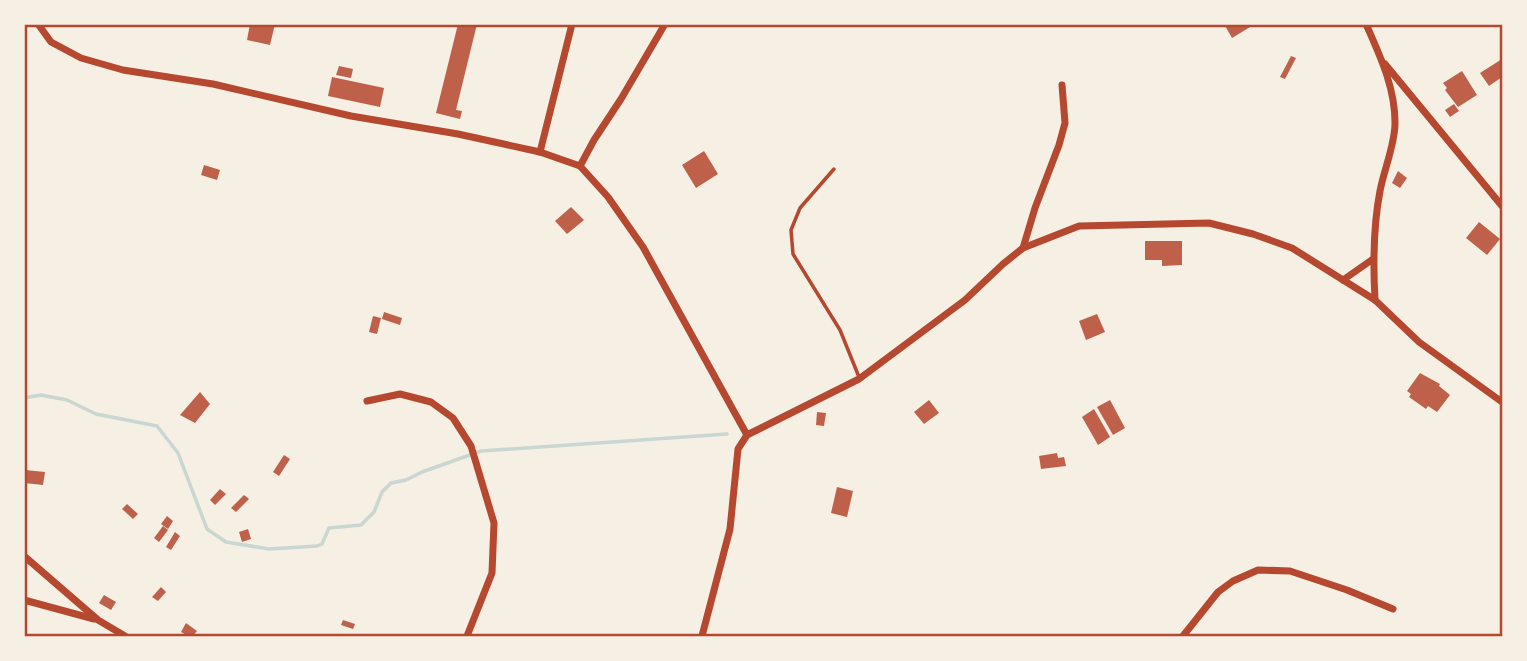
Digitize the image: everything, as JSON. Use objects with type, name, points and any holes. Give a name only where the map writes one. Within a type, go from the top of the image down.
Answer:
[{"type":"street","points":[[38,24],[51,42],[81,58],[123,70],[214,85],[351,116],[446,132],[540,152],[580,166],[608,197],[643,247],[747,435]]},
{"type":"street","points":[[540,152],[572,24]]},
{"type":"street","points":[[580,166],[665,24]]},
{"type":"street","points":[[1366,24],[1393,97],[1395,125],[1379,193],[1373,259],[1375,300]]},
{"type":"street","points":[[1380,58],[1503,206]]},
{"type":"street","points":[[1023,248],[1065,123],[1062,85]]},
{"type":"street","points":[[702,636],[730,529],[738,449],[747,435],[859,379],[965,300],[1023,248],[1079,226],[1209,223],[1253,234],[1292,248],[1375,300],[1419,342],[1503,402]]},
{"type":"street","points":[[1343,280],[1373,259]]},
{"type":"street","points":[[367,401],[400,394],[431,402],[453,418],[471,446],[494,523],[492,573],[467,636]]},
{"type":"street","points":[[24,556],[99,620],[125,636]]},
{"type":"street","points":[[1182,636],[1218,592],[1233,581],[1258,570],[1290,571],[1393,609]]},
{"type":"street","points":[[24,600],[99,620]]},
{"type":"lane","points":[[834,169],[800,208],[791,230],[793,254],[840,330],[859,379]]},
{"type":"building","points":[[250,24],[275,24],[270,45],[247,40]]},
{"type":"building","points":[[458,24],[477,24],[456,110],[462,111],[460,119],[436,113]]},
{"type":"building","points":[[1224,24],[1255,24],[1232,38]]},
{"type":"building","points":[[1291,56],[1296,58],[1285,79],[1280,77]]},
{"type":"building","points":[[1502,59],[1502,77],[1489,86],[1480,73]]},
{"type":"building","points":[[339,66],[353,69],[351,78],[336,75]]},
{"type":"building","points":[[1462,71],[1477,95],[1458,107],[1443,83]]},
{"type":"building","points":[[332,77],[384,88],[380,107],[328,96]]},
{"type":"building","points":[[1454,104],[1459,111],[1450,117],[1445,110]]},
{"type":"building","points":[[704,151],[718,174],[696,188],[682,165]]},
{"type":"building","points":[[204,165],[220,170],[217,180],[201,175]]},
{"type":"building","points":[[1398,171],[1407,178],[1400,188],[1392,183]]},
{"type":"building","points":[[571,207],[584,220],[567,234],[555,221]]},
{"type":"building","points":[[1479,222],[1500,239],[1487,255],[1466,238]]},
{"type":"building","points":[[1145,241],[1182,241],[1182,265],[1162,266],[1162,260],[1145,260]]},
{"type":"building","points":[[384,312],[402,318],[400,325],[382,319]]},
{"type":"building","points":[[1097,314],[1105,332],[1086,340],[1079,321]]},
{"type":"building","points":[[373,316],[381,318],[377,334],[369,332]]},
{"type":"building","points":[[1420,373],[1440,384],[1450,395],[1437,412],[1428,406],[1426,409],[1409,397],[1411,394],[1407,391]]},
{"type":"building","points":[[200,392],[210,404],[195,423],[180,415]]},
{"type":"building","points":[[929,400],[939,413],[924,424],[914,412]]},
{"type":"building","points":[[1110,400],[1125,428],[1113,435],[1097,407]]},
{"type":"building","points":[[1094,409],[1110,437],[1098,445],[1082,417]]},
{"type":"building","points":[[817,412],[826,413],[824,426],[816,425]]},
{"type":"building","points":[[1057,453],[1058,458],[1064,457],[1066,466],[1041,469],[1039,456]]},
{"type":"building","points":[[284,455],[290,459],[279,476],[273,472]]},
{"type":"building","points":[[25,470],[45,472],[43,485],[24,483]]},
{"type":"building","points":[[837,487],[853,491],[847,517],[831,513]]},
{"type":"building","points":[[220,489],[226,494],[215,505],[210,500]]},
{"type":"building","points":[[244,495],[249,499],[236,512],[231,508]]},
{"type":"building","points":[[127,504],[138,514],[133,519],[122,509]]},
{"type":"building","points":[[167,516],[173,521],[168,529],[161,524]]},
{"type":"building","points":[[163,526],[168,530],[159,542],[154,538]]},
{"type":"building","points":[[248,529],[251,539],[242,542],[239,532]]},
{"type":"building","points":[[175,532],[180,536],[171,550],[166,547]]},
{"type":"building","points":[[161,587],[166,592],[158,601],[152,597]]},
{"type":"building","points":[[104,595],[116,602],[111,610],[99,603]]},
{"type":"building","points":[[343,620],[355,624],[353,629],[341,625]]},
{"type":"building","points":[[186,623],[197,631],[193,636],[181,632]]},
{"type":"waterway","points":[[24,398],[41,395],[67,400],[96,414],[157,426],[178,453],[207,529],[226,542],[269,549],[322,544],[329,528],[361,525],[374,512],[382,492],[391,483],[406,480],[481,451],[727,434]]}]
